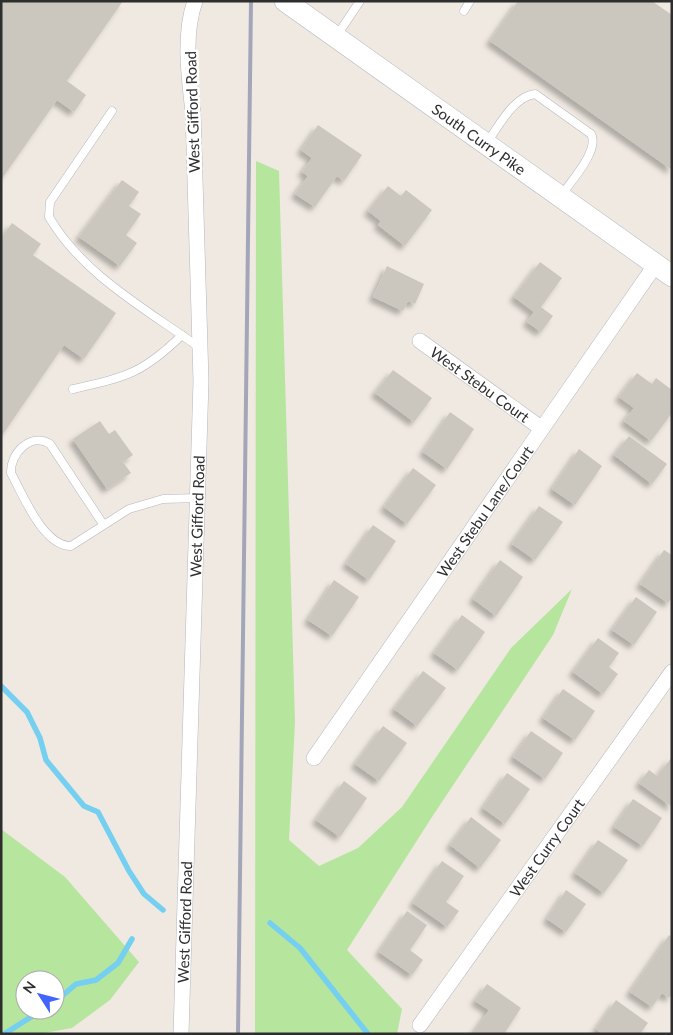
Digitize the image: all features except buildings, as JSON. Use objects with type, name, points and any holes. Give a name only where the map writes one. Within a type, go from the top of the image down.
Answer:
[{"type":"main road","name":"South Curry Pike","points":[[285,1],[664,270]]},
{"type":"street","name":"West Gifford Road","points":[[181,1034],[200,348],[193,112],[189,82],[190,25],[195,1]]},
{"type":"street","name":"West Stebu Lane/Court","points":[[314,758],[541,428],[664,270]]},
{"type":"street","name":"West Stebu Court","points":[[420,340],[541,428]]},
{"type":"street","name":"West Curry Court","points":[[420,1025],[672,672]]},
{"type":"lane","points":[[336,37],[360,1]]},
{"type":"lane","points":[[464,11],[470,1]]},
{"type":"lane","points":[[485,144],[518,101],[526,95],[535,94],[591,134],[594,140],[593,149],[560,197]]},
{"type":"lane","points":[[112,111],[50,202],[49,217],[74,253],[98,275],[200,348]]},
{"type":"lane","points":[[73,389],[120,378],[143,369],[161,355],[182,334]]},
{"type":"lane","points":[[103,524],[50,444],[42,439],[34,440],[15,456],[10,465],[11,473],[46,535],[62,546],[71,546],[103,524],[129,510],[163,499],[197,498]]},
{"type":"green space","points":[[256,161],[279,171],[295,722],[289,840],[319,866],[358,848],[402,807],[511,648],[572,589],[553,635],[432,817],[347,950],[402,1009],[397,1034],[255,1034]]},
{"type":"green space","points":[[1,829],[65,877],[139,962],[110,1000],[72,1028],[39,1034],[1,1034]]},
{"type":"waterway","points":[[1,686],[27,712],[40,738],[46,760],[84,806],[98,812],[129,871],[144,894],[163,910]]},
{"type":"waterway","points":[[270,923],[300,948],[368,1034]]},
{"type":"waterway","points":[[65,993],[76,984],[96,980],[118,963],[132,939]]},
{"type":"waterway","points":[[4,1034],[26,1020]]},
{"type":"railway","points":[[238,1034],[251,1]]}]
